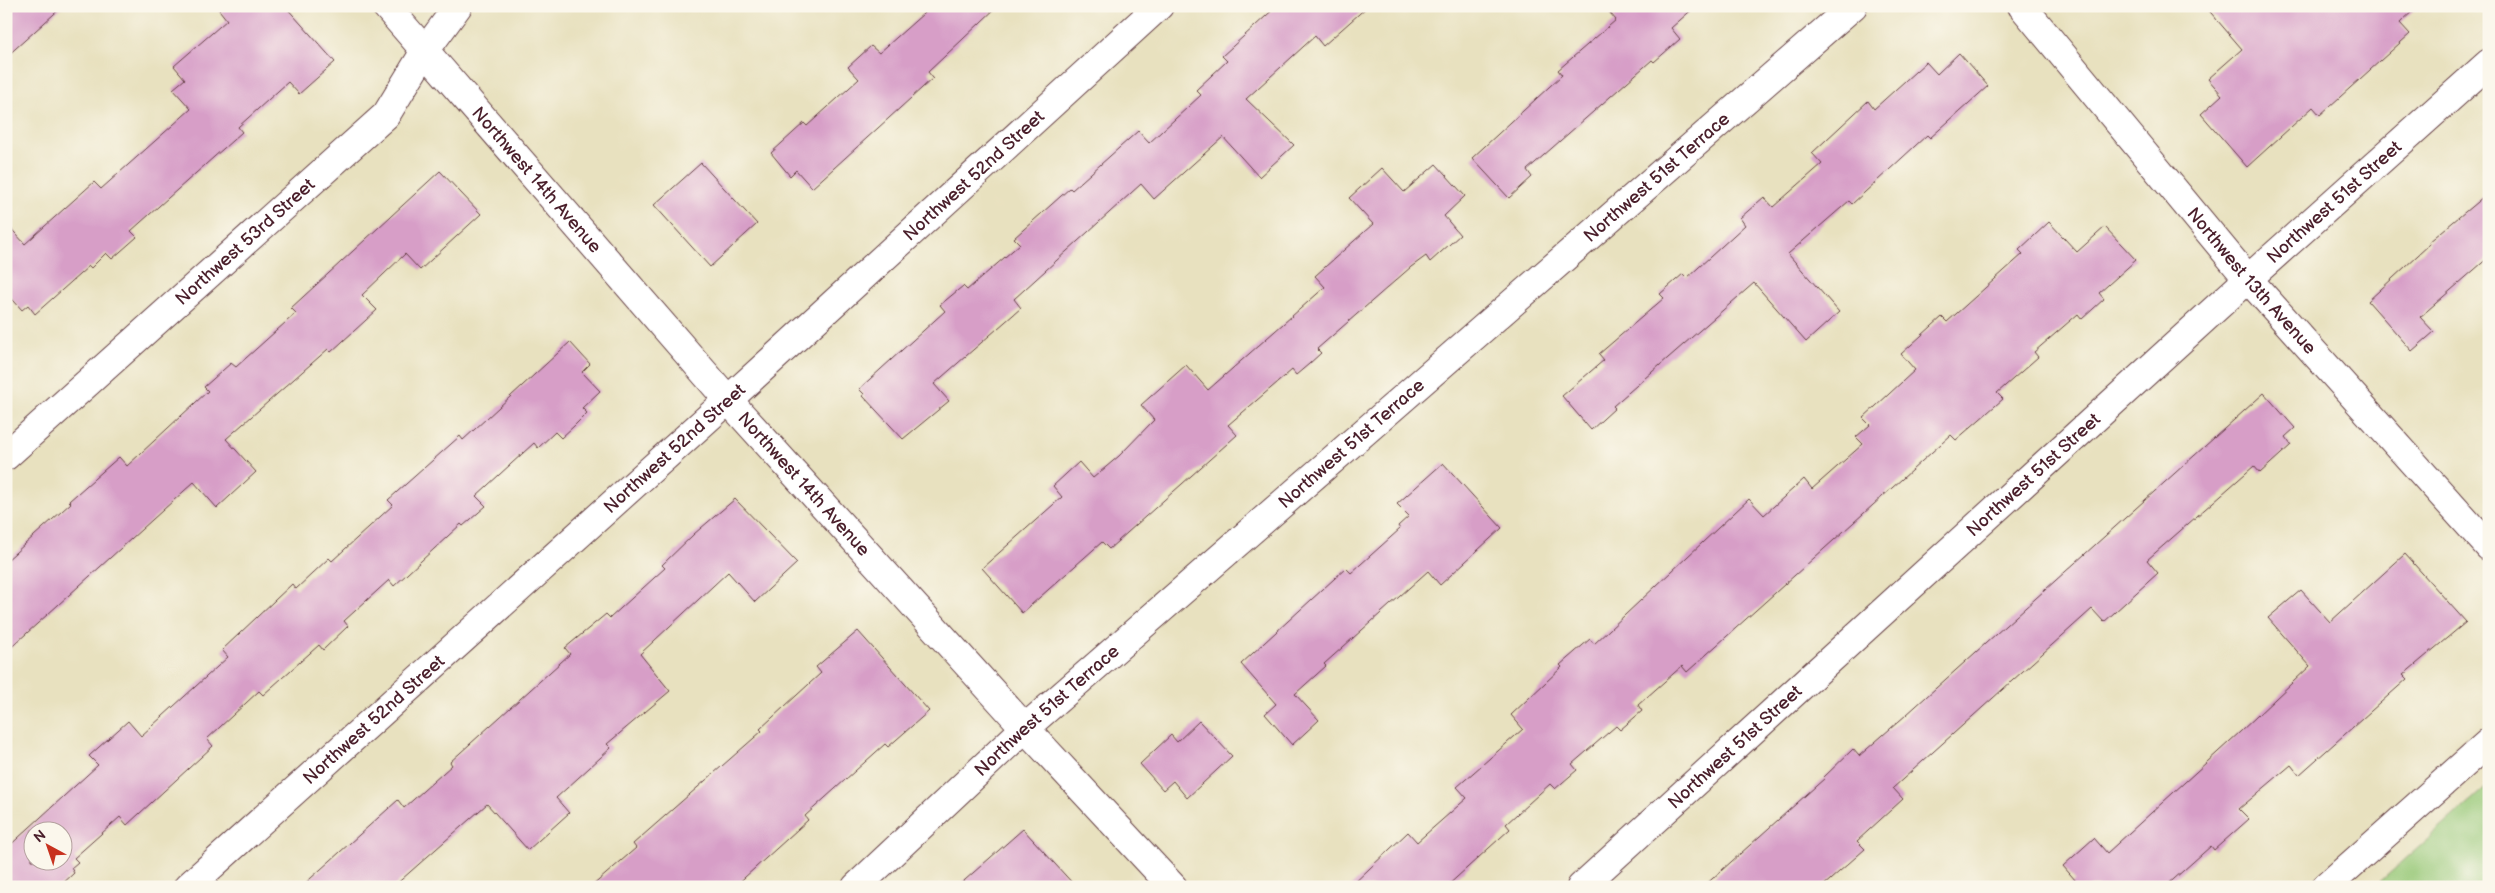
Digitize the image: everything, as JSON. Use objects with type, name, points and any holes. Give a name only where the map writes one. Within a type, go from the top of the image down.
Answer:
[{"type":"street","name":"Northwest 14th Avenue","points":[[386,6],[728,400],[1025,728],[1173,887]]},
{"type":"street","name":"Northwest 53rd Street","points":[[6,456],[386,115],[425,50],[458,6]]},
{"type":"street","name":"Northwest 52nd Street","points":[[188,887],[728,400],[1159,6]]},
{"type":"street","name":"Northwest 51st Terrace","points":[[856,887],[1025,728],[1853,6]]},
{"type":"street","name":"Northwest 13th Avenue","points":[[2022,6],[2248,279],[2489,547]]},
{"type":"street","name":"Northwest 51st Street","points":[[1581,887],[2248,279],[2489,64]]},
{"type":"street","points":[[2326,887],[2489,742]]},
{"type":"green space","points":[[2489,785],[2489,887],[2374,887]]},
{"type":"building","points":[[6,6],[63,6],[6,57]]},
{"type":"building","points":[[216,6],[285,6],[335,62],[299,94],[288,82],[238,127],[242,132],[131,231],[137,237],[112,259],[106,253],[91,268],[89,266],[35,314],[28,305],[22,310],[6,292],[6,223],[25,244],[94,182],[101,189],[191,109],[173,89],[185,79],[174,66],[227,20]]},
{"type":"building","points":[[932,6],[998,6],[928,72],[933,78],[812,188],[796,170],[790,176],[771,153],[804,123],[807,126],[859,79],[848,67],[871,46],[879,53]]},
{"type":"building","points":[[1277,6],[1368,6],[1323,46],[1315,36],[1246,99],[1294,145],[1259,177],[1223,137],[1154,199],[1141,184],[1014,299],[1021,308],[934,384],[949,401],[903,439],[863,396],[864,394],[859,389],[945,311],[940,305],[963,286],[967,290],[1020,244],[1014,238],[1070,188],[1072,190],[1138,131],[1149,143],[1201,95],[1196,90],[1227,61],[1222,56]]},
{"type":"building","points":[[1604,6],[1696,6],[1671,28],[1680,39],[1654,62],[1652,60],[1527,170],[1532,177],[1509,198],[1472,158],[1562,75],[1558,70],[1616,20]]},
{"type":"building","points":[[2205,6],[2418,6],[2400,23],[2410,34],[2320,115],[2313,107],[2247,167],[2201,114],[2222,95],[2208,79],[2242,49]]},
{"type":"building","points":[[1959,53],[1988,86],[1930,138],[1927,135],[1852,204],[1849,201],[1788,254],[1839,312],[1806,342],[1754,283],[1613,406],[1615,408],[1591,430],[1562,396],[1604,360],[1599,354],[1664,298],[1660,294],[1683,274],[1687,278],[1745,225],[1740,218],[1764,197],[1773,207],[1822,164],[1812,153],[1868,101],[1874,109],[1926,62],[1937,74]]},
{"type":"building","points":[[701,163],[757,224],[710,267],[654,205]]},
{"type":"building","points":[[1436,164],[1465,196],[1444,216],[1460,235],[1430,262],[1426,256],[1411,267],[1317,349],[1321,353],[1309,364],[1296,375],[1292,370],[1228,425],[1237,435],[1109,549],[1102,542],[1022,613],[982,568],[1062,497],[1053,486],[1079,462],[1093,478],[1119,456],[1154,420],[1141,405],[1186,365],[1208,390],[1325,287],[1315,276],[1373,224],[1349,198],[1382,168],[1404,192]]},
{"type":"building","points":[[440,171],[481,214],[420,270],[405,254],[362,295],[377,310],[331,352],[328,349],[226,439],[256,472],[217,508],[194,482],[6,652],[6,561],[119,457],[127,466],[208,391],[204,387],[231,363],[236,367],[296,313],[291,308]]},
{"type":"building","points":[[2489,192],[2489,257],[2420,317],[2434,332],[2412,351],[2368,301],[2430,244],[2429,242]]},
{"type":"building","points":[[2049,222],[2077,252],[2105,227],[2136,260],[2099,293],[2104,299],[2082,319],[2078,314],[2034,352],[2038,357],[1997,393],[2003,399],[1956,440],[1951,435],[1687,672],[1682,666],[1638,705],[1642,711],[1620,730],[1616,726],[1572,764],[1577,770],[1555,789],[1550,784],[1506,824],[1510,829],[1446,887],[1350,887],[1408,832],[1417,842],[1467,798],[1457,787],[1523,729],[1511,715],[1562,667],[1560,665],[1590,639],[1594,644],[1749,499],[1764,515],[1804,479],[1812,489],[1863,444],[1856,437],[1870,425],[1863,418],[1915,370],[1901,354],[1942,317],[1947,322],[2023,254],[2019,250]]},
{"type":"building","points":[[570,342],[590,364],[582,372],[600,391],[582,408],[587,413],[561,438],[555,432],[538,448],[534,443],[476,496],[486,506],[463,526],[461,524],[394,586],[389,580],[344,621],[348,626],[323,650],[319,645],[263,695],[259,691],[207,739],[213,746],[127,825],[120,817],[74,858],[78,862],[72,867],[72,820],[38,820],[98,765],[89,756],[128,721],[141,736],[228,657],[222,650],[292,584],[296,589],[329,558],[332,561],[393,505],[388,500],[460,436],[463,440]]},
{"type":"building","points":[[2264,393],[2295,428],[2285,437],[2291,445],[2260,473],[2254,466],[2147,560],[2158,573],[2104,622],[2092,609],[1893,788],[1903,799],[1857,841],[1865,849],[1822,887],[1703,887],[1825,778],[1853,749],[1859,756],[1906,715]]},
{"type":"building","points":[[1443,463],[1502,528],[1440,585],[1428,571],[1324,664],[1326,666],[1295,694],[1319,720],[1292,745],[1265,714],[1276,704],[1241,664],[1346,568],[1351,573],[1400,529],[1398,526],[1409,516],[1397,504]]},
{"type":"building","points":[[735,499],[797,563],[755,602],[728,572],[640,654],[670,691],[607,744],[611,748],[556,798],[569,813],[528,850],[487,804],[393,887],[301,887],[398,800],[404,808],[452,765],[450,762],[570,654],[565,648],[606,614],[610,618],[665,568],[662,565],[694,534]]},
{"type":"building","points":[[2405,554],[2466,622],[2403,675],[2407,679],[2299,775],[2291,765],[2239,809],[2249,819],[2214,850],[2211,846],[2165,887],[2069,887],[2076,881],[2063,866],[2094,838],[2107,853],[2310,666],[2268,618],[2301,590],[2330,622]]},
{"type":"building","points":[[858,631],[929,711],[888,747],[885,744],[805,816],[808,820],[734,887],[591,887],[636,848],[633,844],[762,731],[760,729],[821,673],[816,667]]},
{"type":"building","points":[[1199,721],[1232,756],[1187,798],[1173,781],[1163,790],[1140,764],[1171,735],[1177,742]]},
{"type":"building","points":[[1023,829],[1076,887],[957,887]]},
{"type":"building","points":[[22,834],[22,870],[72,870],[74,873],[59,887],[6,887],[6,849]]}]
